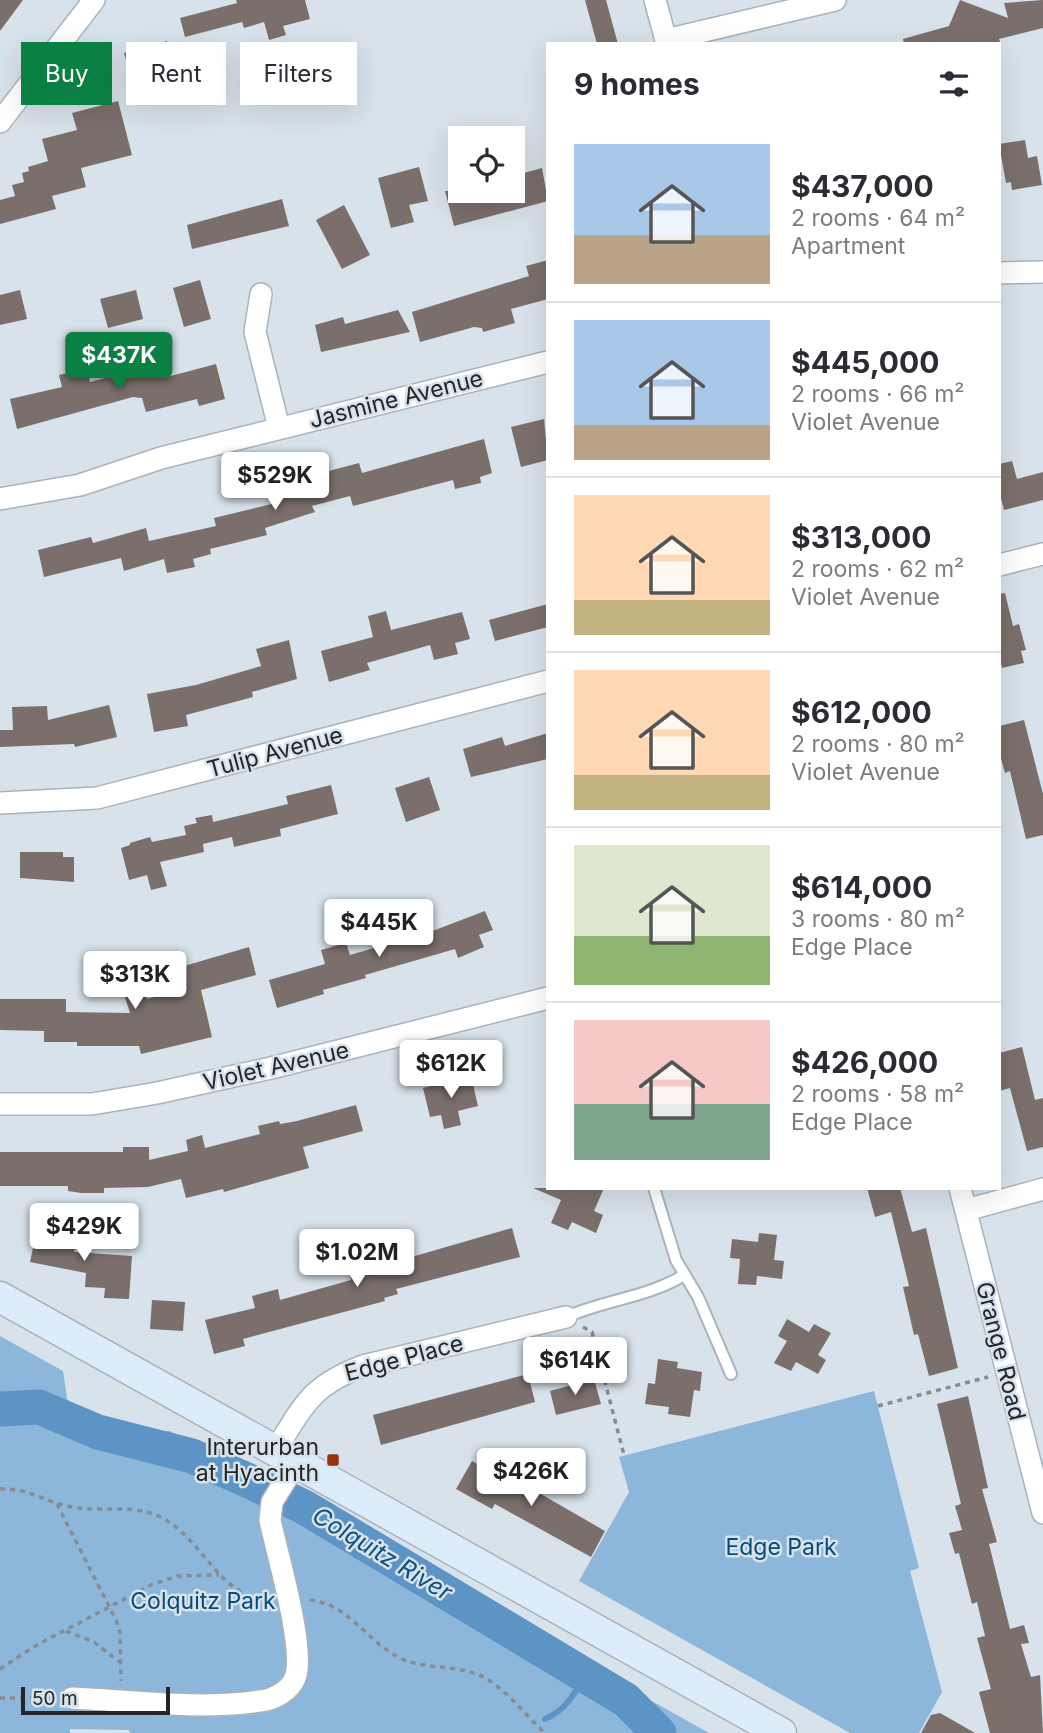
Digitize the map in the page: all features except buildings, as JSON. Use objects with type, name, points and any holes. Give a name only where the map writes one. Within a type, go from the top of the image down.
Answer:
[{"type":"main road","points":[[0,1297],[781,1733]]},
{"type":"street","points":[[0,122],[94,0]]},
{"type":"street","points":[[655,0],[666,42],[766,8],[835,0]]},
{"type":"street","points":[[1001,273],[1043,272]]},
{"type":"street","points":[[261,294],[255,332],[279,428]]},
{"type":"street","name":"Jasmine Avenue","points":[[0,499],[80,485],[161,458],[546,362]]},
{"type":"street","points":[[1001,564],[1043,554]]},
{"type":"street","name":"Tulip Avenue","points":[[0,803],[97,798],[546,682]]},
{"type":"street","name":"Violet Avenue","points":[[0,1104],[92,1104],[157,1093],[271,1069],[546,999]]},
{"type":"street","points":[[966,1210],[1043,1189]]},
{"type":"street","name":"Grange Road","points":[[961,1190],[1043,1513]]},
{"type":"street","name":"Edge Place","points":[[121,1700],[262,1701],[288,1687],[295,1678],[297,1642],[272,1531],[276,1495],[286,1457],[310,1395],[333,1377],[363,1366],[566,1317]]},
{"type":"street","points":[[72,1698],[121,1700]]},
{"type":"lane","points":[[655,1190],[676,1260],[698,1297],[731,1374]]},
{"type":"lane","points":[[566,1317],[594,1305],[667,1285],[684,1275]]},
{"type":"path","points":[[566,1317],[592,1332],[624,1455]]},
{"type":"path","points":[[878,1406],[1007,1372]]},
{"type":"path","points":[[56,1502],[120,1633],[121,1700]]},
{"type":"path","points":[[0,1669],[150,1585],[177,1576],[220,1575]]},
{"type":"path","points":[[64,1631],[94,1642],[109,1651],[120,1663]]},
{"type":"path","points":[[0,1698],[72,1698]]},
{"type":"green space","name":"Colquitz Park","points":[[0,1336],[63,1371],[72,1431],[170,1431],[709,1733],[130,1733],[129,1730],[70,1729],[70,1733],[0,1733]]},
{"type":"green space","name":"Edge Park","points":[[874,1391],[919,1568],[910,1571],[942,1692],[919,1733],[850,1733],[579,1581],[629,1492],[619,1457]]},
{"type":"waterway","name":"Colquitz River","points":[[0,1409],[39,1407],[98,1432],[192,1456],[304,1507],[626,1700],[659,1733]]},
{"type":"waterway","points":[[545,1719],[569,1701],[584,1675]]},
{"type":"place","name":"Interurban at Hyacinth","points":[[333,1460]]}]
